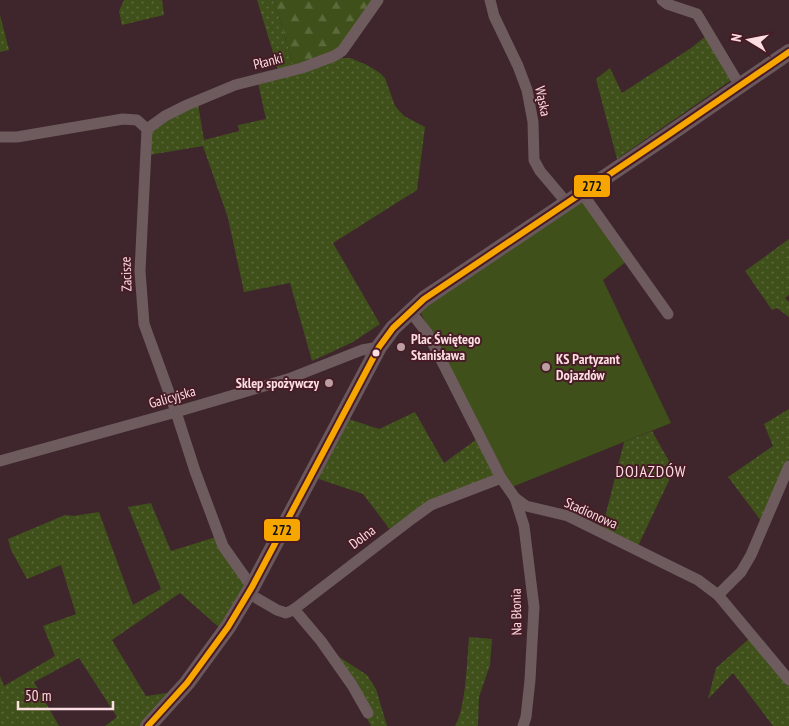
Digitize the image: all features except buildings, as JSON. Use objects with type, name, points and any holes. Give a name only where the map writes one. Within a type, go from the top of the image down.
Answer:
[{"type":"street","name":"Płanki","points":[[147,129],[164,116],[235,85],[302,68],[334,56],[342,51],[378,0]]},
{"type":"street","name":"Wąska","points":[[490,0],[494,16],[518,66],[527,90],[534,122],[534,160],[540,171],[567,203]]},
{"type":"street","points":[[662,0],[667,4],[697,14],[740,86]]},
{"type":"street","points":[[148,726],[187,683],[228,627],[250,590],[376,354],[393,328],[424,299],[789,52]]},
{"type":"street","points":[[0,137],[122,119],[137,120],[147,129]]},
{"type":"street","name":"Zacisze","points":[[147,129],[140,271],[144,324],[223,546],[250,590]]},
{"type":"street","points":[[582,193],[668,314]]},
{"type":"street","name":"Stadionowa","points":[[410,311],[428,334],[501,478],[515,498],[526,506],[568,516],[698,580],[718,595],[789,680]]},
{"type":"street","name":"Galicyjska","points":[[0,461],[288,379],[362,350],[376,354]]},
{"type":"street","points":[[718,595],[741,572],[751,555],[789,466]]},
{"type":"street","name":"Dolna","points":[[294,609],[432,505],[501,478]]},
{"type":"street","name":"Na Błonia","points":[[515,498],[524,526],[534,607],[530,680],[526,717],[523,726]]},
{"type":"street","points":[[250,590],[278,610],[286,613],[294,609],[321,641],[347,678],[368,713]]},
{"type":"green space","points":[[124,0],[162,0],[164,15],[122,25],[119,11]]},
{"type":"green space","points":[[257,0],[274,0],[294,67],[279,72]]},
{"type":"green space","points":[[274,0],[375,0],[335,53],[294,67]]},
{"type":"green space","points":[[0,15],[9,50],[0,52]]},
{"type":"green space","points":[[706,36],[733,79],[617,159],[596,79],[610,68],[622,93],[691,48]]},
{"type":"green space","points":[[338,58],[350,58],[380,73],[385,78],[395,106],[404,116],[425,127],[417,190],[333,243],[380,324],[353,342],[312,361],[290,283],[244,292],[228,218],[203,146],[149,155],[151,130],[198,104],[204,140],[239,131],[238,125],[266,119],[258,83]]},
{"type":"green space","name":"KS Partyzant Dojazdów","points":[[581,197],[627,261],[603,280],[671,423],[512,487],[419,310]]},
{"type":"green space","points":[[789,239],[789,295],[785,298],[789,302],[789,317],[777,308],[772,310],[745,271]]},
{"type":"green space","points":[[789,409],[789,459],[762,522],[728,477],[773,446],[764,424]]},
{"type":"green space","points":[[415,412],[444,463],[477,439],[496,477],[391,531],[363,494],[316,478],[349,419],[379,429]]},
{"type":"green space","points":[[652,431],[674,470],[638,546],[602,529],[624,442]]},
{"type":"green space","points":[[151,503],[171,551],[216,537],[248,588],[222,630],[180,593],[112,640],[146,696],[175,692],[142,726],[105,726],[117,717],[79,658],[34,682],[59,726],[0,726],[0,676],[4,686],[55,656],[43,626],[76,614],[61,565],[27,579],[11,550],[8,539],[65,515],[73,516],[99,512],[133,605],[161,589],[128,507]]},
{"type":"green space","points":[[469,637],[492,639],[490,665],[479,697],[478,726],[455,726],[462,708],[464,696]]},
{"type":"green space","points":[[750,638],[789,685],[789,726],[773,726],[733,673],[708,699],[716,668]]},
{"type":"green space","points":[[333,653],[367,675],[376,689],[387,726],[371,726]]},
{"type":"transit line","name":"272","points":[[148,726],[187,683],[228,627],[252,587],[379,347],[393,328],[424,299],[789,52]]},
{"type":"place","name":"Plac Świętego Stanisława","points":[[401,347]]},
{"type":"place","name":"KS Partyzant Dojazdów","points":[[546,367]]},
{"type":"place","name":"Sklep spożywczy","points":[[329,383]]},
{"type":"district","name":"DOJAZDÓW","points":[[651,471]]}]
